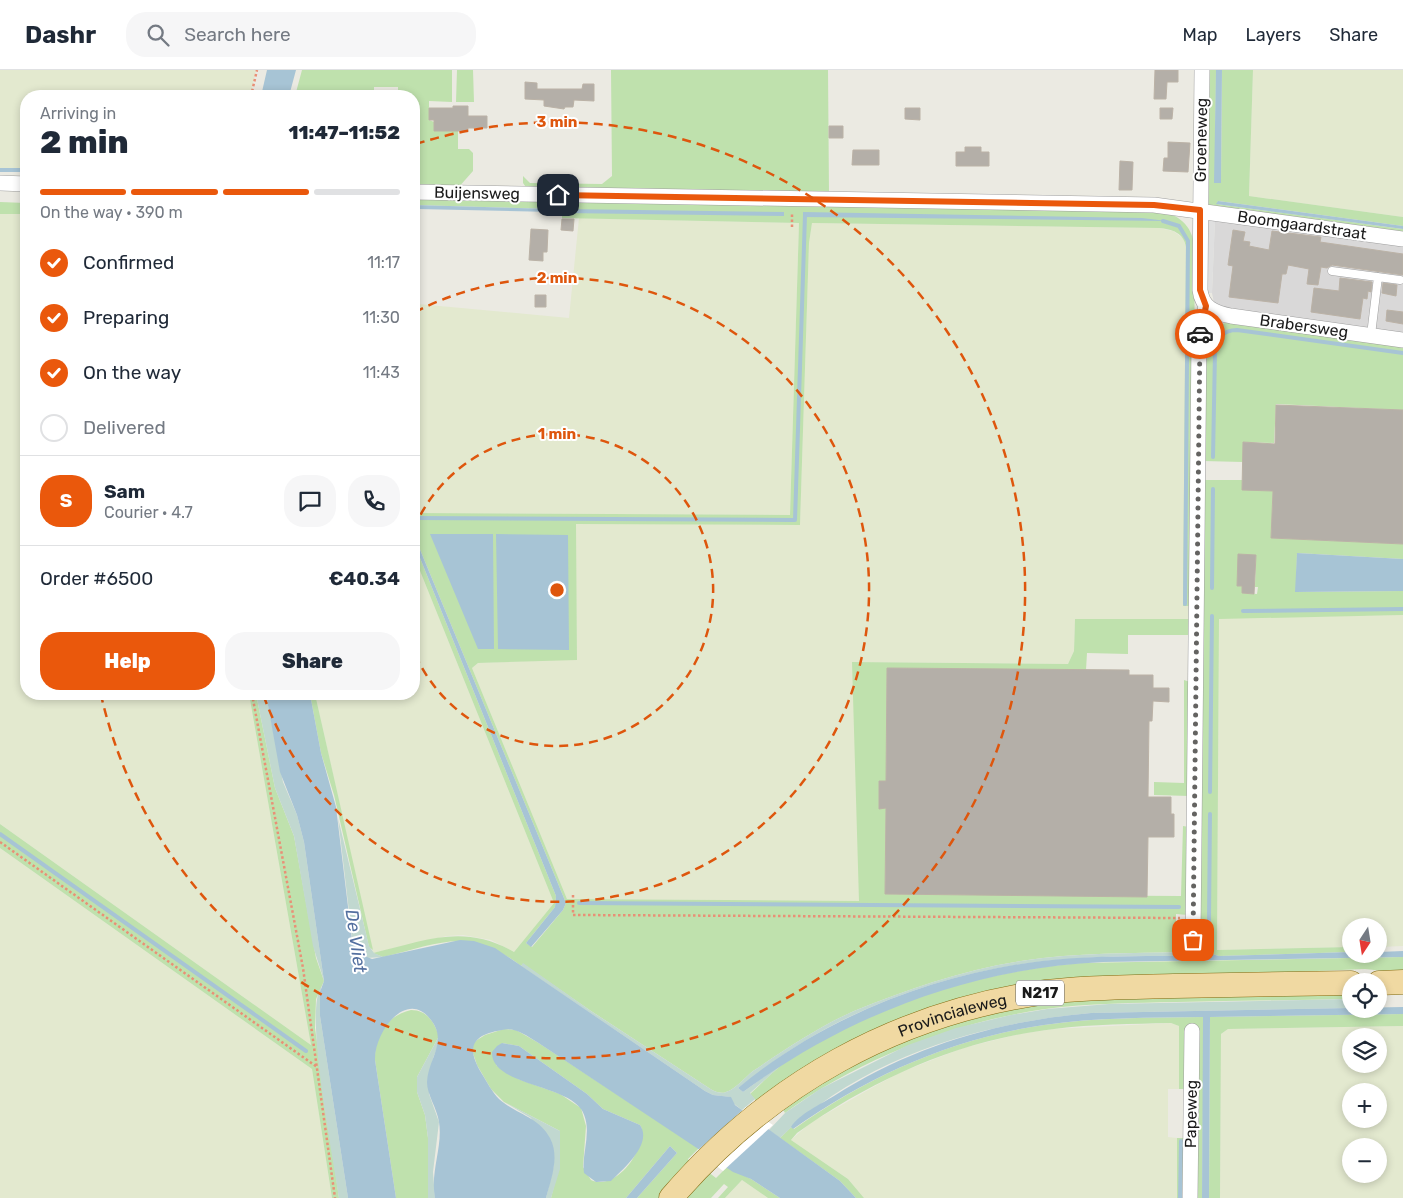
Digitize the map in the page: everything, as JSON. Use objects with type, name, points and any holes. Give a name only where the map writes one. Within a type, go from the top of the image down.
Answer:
[{"type":"main road","points":[[1387,983],[1403,982]]},
{"type":"main road","name":"Provincialeweg","points":[[671,1198],[707,1159],[757,1114],[822,1069],[877,1041],[945,1014],[1000,1000],[1048,992],[1104,988],[1342,983]]},
{"type":"street","name":"Groeneweg","points":[[1200,210],[1202,70]]},
{"type":"street","points":[[0,183],[20,184]]},
{"type":"street","name":"Buijensweg","points":[[420,192],[1154,205],[1200,210]]},
{"type":"street","name":"Boomgaardstraat","points":[[1200,210],[1403,239]]},
{"type":"street","points":[[1193,940],[1199,340],[1206,306],[1200,290],[1200,210]]},
{"type":"street","name":"Brabersweg","points":[[1206,306],[1217,313],[1231,316],[1403,340]]},
{"type":"street","name":"Papeweg","points":[[1190,1198],[1192,1031]]},
{"type":"lane","points":[[1332,270],[1400,280]]},
{"type":"lane","points":[[1371,335],[1378,277]]},
{"type":"path","points":[[252,90],[257,70]]},
{"type":"path","points":[[253,700],[303,968],[335,1198]]},
{"type":"path","points":[[0,842],[316,1067]]},
{"type":"path","points":[[573,895],[573,915],[1176,918]]},
{"type":"shaded area","points":[[267,70],[296,70],[291,90],[262,90]]},
{"type":"shaded area","points":[[1216,70],[1222,70],[1221,183],[1214,183]]},
{"type":"shaded area","points":[[1218,201],[1403,226],[1403,229],[1216,204]]},
{"type":"shaded area","points":[[420,205],[554,209],[553,212],[420,209]]},
{"type":"shaded area","points":[[565,209],[784,212],[784,216],[564,213]]},
{"type":"shaded area","points":[[803,212],[1142,218],[1167,221],[803,217]]},
{"type":"shaded area","points":[[1215,217],[1403,243],[1403,334],[1224,309],[1214,303],[1212,293]]},
{"type":"shaded area","points":[[1207,220],[1215,221],[1212,293],[1206,293]]},
{"type":"shaded area","points":[[430,534],[493,534],[494,649],[478,649]]},
{"type":"shaded area","points":[[496,534],[568,535],[569,650],[498,649]]},
{"type":"shaded area","points":[[420,550],[566,903],[563,910],[531,947],[526,943],[555,907],[556,896],[420,558]]},
{"type":"shaded area","points":[[1297,553],[1403,559],[1403,591],[1295,592]]},
{"type":"shaded area","points":[[257,700],[267,700],[283,782],[297,815],[304,842],[324,981],[313,946],[294,836],[275,788]]},
{"type":"shaded area","points":[[267,700],[311,700],[321,753],[336,807],[352,940],[360,954],[372,959],[460,940],[474,941],[495,948],[705,1091],[713,1095],[731,1097],[735,1105],[840,1181],[856,1198],[780,1198],[751,1179],[733,1172],[537,1042],[520,1032],[507,1029],[492,1032],[478,1039],[474,1044],[474,1057],[482,1074],[499,1099],[534,1120],[550,1138],[553,1145],[554,1160],[546,1198],[435,1198],[434,1178],[440,1131],[438,1117],[427,1082],[436,1051],[438,1036],[431,1020],[422,1011],[412,1009],[402,1011],[386,1027],[376,1049],[375,1060],[396,1198],[348,1198],[320,1016],[320,992],[324,981],[304,842],[297,815],[280,772]]},
{"type":"shaded area","points":[[338,818],[369,946],[374,953],[383,957],[366,958],[353,945]]},
{"type":"shaded area","points":[[1206,945],[1211,945],[1212,954],[1219,956],[1342,952],[1342,958],[1103,962],[1054,966],[1006,974],[959,985],[913,1000],[868,1019],[825,1040],[743,1092],[738,1088],[806,1040],[842,1020],[920,988],[960,976],[1001,967],[1062,959],[1201,956],[1206,952]]},
{"type":"shaded area","points":[[1403,951],[1403,957],[1388,957],[1388,952]]},
{"type":"shaded area","points":[[1206,952],[1201,956],[1102,957],[1034,962],[999,968],[929,985],[862,1011],[784,1054],[738,1088],[743,1092],[786,1061],[750,1093],[755,1099],[742,1110],[733,1103],[730,1097],[713,1095],[705,1091],[521,966],[523,963],[591,1011],[712,1090],[723,1093],[733,1088],[753,1071],[790,1047],[841,1017],[900,993],[947,978],[1019,961],[1043,958],[1104,954]]},
{"type":"shaded area","points":[[321,987],[320,1016],[348,1198],[339,1198],[322,1088],[316,1026],[317,1002]]},
{"type":"shaded area","points":[[1342,999],[1342,1008],[1091,1013],[1007,1026],[965,1036],[924,1049],[885,1066],[847,1086],[812,1110],[780,1138],[769,1130],[785,1113],[820,1089],[908,1045],[956,1028],[1011,1015],[1047,1009],[1109,1004]]},
{"type":"shaded area","points":[[1387,1007],[1403,1007],[1403,1014],[1387,1014]]},
{"type":"shaded area","points":[[1342,1008],[1342,1015],[1210,1017],[1209,1198],[1202,1198],[1203,1017],[1123,1018],[1064,1022],[1010,1031],[977,1039],[912,1062],[881,1076],[851,1092],[793,1129],[791,1127],[799,1118],[864,1078],[925,1050],[957,1039],[1023,1022],[1091,1013]]},
{"type":"shaded area","points":[[439,1036],[438,1046],[433,1058],[429,1094],[439,1122],[433,1172],[435,1198],[428,1198],[428,1138],[425,1115],[417,1092],[417,1077]]},
{"type":"shaded area","points":[[502,1043],[519,1046],[587,1094],[603,1109],[640,1125],[643,1132],[643,1140],[640,1148],[629,1163],[611,1181],[596,1182],[584,1173],[587,1124],[581,1109],[560,1094],[515,1078],[503,1071],[495,1063],[492,1052]]},
{"type":"shaded area","points":[[504,1102],[560,1131],[560,1169],[551,1198],[546,1198],[554,1165],[531,1118]]},
{"type":"shaded area","points":[[670,1146],[677,1153],[637,1198],[626,1198]]},
{"type":"green space","points":[[0,70],[256,70],[251,90],[20,90],[20,168],[0,168]]},
{"type":"green space","points":[[302,70],[452,70],[452,102],[429,101],[429,120],[458,131],[458,149],[469,149],[473,153],[473,171],[458,188],[420,187],[420,90],[398,90],[398,87],[374,87],[374,90],[297,90]]},
{"type":"green space","points":[[457,70],[473,70],[474,102],[456,102]]},
{"type":"green space","points":[[611,70],[828,70],[829,194],[528,190],[523,183],[523,176],[530,183],[602,184],[612,176]]},
{"type":"green space","points":[[1207,70],[1216,70],[1215,183],[1221,182],[1222,70],[1253,70],[1249,196],[1403,217],[1403,226],[1218,201],[1217,204],[1403,229],[1403,233],[1212,209],[1207,204]]},
{"type":"green space","points":[[1253,70],[1403,70],[1403,217],[1249,196]]},
{"type":"green space","points":[[420,197],[552,200],[555,205],[554,209],[420,205]]},
{"type":"green space","points":[[565,201],[1161,210],[1175,216],[1185,224],[1192,235],[1195,250],[1192,606],[1183,606],[1186,247],[1183,238],[1173,231],[1159,228],[812,223],[809,243],[800,525],[576,524],[577,660],[478,663],[472,668],[567,899],[859,901],[852,662],[1068,664],[1074,651],[1075,619],[1192,619],[1191,635],[1128,635],[1128,654],[1087,653],[1086,670],[887,668],[886,781],[879,782],[879,808],[886,808],[885,894],[1181,896],[1183,826],[1189,827],[1188,915],[1176,914],[1176,923],[1189,922],[1204,480],[1242,480],[1242,489],[1273,491],[1271,538],[1403,544],[1403,559],[1297,553],[1296,592],[1403,591],[1403,615],[1219,619],[1217,950],[1342,947],[1342,952],[1219,956],[1212,954],[1211,945],[1206,945],[1206,952],[1124,953],[1043,958],[971,971],[923,985],[854,1011],[802,1039],[753,1071],[733,1088],[723,1093],[712,1090],[523,964],[521,966],[486,946],[454,941],[438,943],[383,957],[373,953],[427,940],[461,936],[495,943],[514,952],[554,903],[420,571],[420,558],[556,896],[555,907],[526,943],[532,947],[563,910],[566,903],[420,550],[420,513],[790,515],[799,223],[562,218],[562,204]],"holes":[[[1256,555],[1255,587],[1258,587],[1257,594],[1242,593],[1242,586],[1237,586]]]},
{"type":"green space","points":[[0,202],[20,203],[20,214],[0,214]]},
{"type":"green space","points":[[0,214],[20,214],[20,700],[250,700],[311,1045],[0,824]]},
{"type":"green space","points":[[579,218],[799,223],[790,515],[420,513],[420,304],[569,318]]},
{"type":"green space","points":[[812,223],[1159,228],[1173,231],[1183,238],[1186,247],[1183,606],[1192,606],[1192,619],[1075,619],[1074,651],[1068,664],[853,662],[860,901],[567,899],[472,668],[478,663],[577,659],[575,523],[800,525],[809,243]]},
{"type":"green space","points":[[1228,322],[1403,346],[1403,410],[1276,404],[1274,443],[1244,442],[1243,462],[1203,461],[1206,339],[1217,326]]},
{"type":"green space","points":[[420,571],[554,903],[514,952],[491,940],[463,935],[447,936],[373,953],[316,700],[420,700]]},
{"type":"green space","points":[[1403,615],[1403,946],[1388,947],[1388,918],[1342,918],[1342,947],[1217,950],[1219,618]]},
{"type":"green space","points":[[1184,680],[1190,682],[1190,796],[1154,795],[1154,782],[1184,783]]},
{"type":"green space","points":[[250,700],[257,700],[275,788],[294,836],[316,958],[324,981],[316,999],[315,1028],[339,1198],[332,1198],[312,1069],[0,848],[0,824],[311,1045]]},
{"type":"green space","points":[[311,700],[316,700],[373,950],[369,947],[334,795],[321,753]]},
{"type":"green space","points":[[0,848],[312,1069],[332,1198],[0,1198]]},
{"type":"green space","points":[[1388,957],[1403,957],[1403,973],[1365,969],[1035,987],[758,1103],[750,1094],[787,1061],[818,1041],[852,1023],[889,1007],[928,994],[1006,973],[1081,963],[1342,958],[1342,963],[1387,963]]},
{"type":"green space","points":[[1342,991],[1342,999],[1111,1004],[1062,1007],[1011,1015],[943,1033],[909,1046],[844,1076],[785,1113],[781,1106],[802,1091],[929,1028],[1036,1001]]},
{"type":"green space","points":[[411,1010],[426,1015],[435,1026],[439,1036],[417,1077],[417,1092],[425,1115],[428,1138],[428,1198],[396,1198],[375,1060],[379,1035],[383,1028],[395,1017]]},
{"type":"green space","points":[[1387,1014],[1403,1014],[1403,1026],[1228,1029],[1221,1034],[1220,1198],[1209,1198],[1210,1017],[1342,1015],[1342,1018],[1387,1018]]},
{"type":"green space","points":[[1204,1017],[1202,1198],[1196,1198],[1187,1089],[1179,1089],[1179,1026],[1171,1023],[1069,1027],[1019,1034],[985,1042],[919,1065],[887,1079],[826,1113],[797,1133],[791,1140],[848,1179],[864,1198],[856,1198],[840,1181],[780,1138],[791,1127],[794,1129],[851,1092],[882,1076],[913,1062],[977,1039],[1010,1031],[1064,1022],[1124,1018]]},
{"type":"green space","points":[[1171,1023],[1179,1026],[1179,1089],[1168,1089],[1168,1137],[1177,1138],[1177,1198],[864,1198],[848,1179],[791,1140],[810,1123],[901,1072],[963,1048],[1019,1034],[1053,1029]]},
{"type":"green space","points":[[1403,1026],[1403,1198],[1220,1198],[1221,1034],[1228,1029]]},
{"type":"green space","points":[[504,1029],[516,1030],[699,1148],[688,1159],[690,1163],[661,1198],[637,1198],[677,1153],[670,1146],[626,1198],[551,1198],[560,1162],[560,1131],[504,1102],[491,1089],[477,1065],[472,1050],[474,1042],[485,1035]],"holes":[[[502,1043],[519,1046],[587,1094],[603,1109],[640,1125],[642,1129],[635,1155],[626,1168],[613,1179],[598,1182],[591,1180],[583,1167],[586,1126],[581,1108],[560,1094],[518,1079],[496,1065]]]},
{"type":"green space","points":[[1177,1138],[1185,1138],[1185,1198],[1177,1198]]},
{"type":"green space","points":[[727,1167],[751,1179],[780,1198],[768,1198],[742,1180],[725,1198],[718,1198],[728,1187],[724,1184],[711,1198],[681,1198],[707,1171],[716,1178]]},
{"type":"green space","points":[[742,1180],[768,1198],[725,1198]]},
{"type":"pier","points":[[746,1107],[773,1125],[723,1171],[697,1151]]},
{"type":"building","points":[[1155,70],[1178,70],[1178,82],[1167,82],[1166,99],[1154,99]]},
{"type":"building","points":[[525,82],[537,83],[537,89],[582,89],[583,84],[594,84],[594,101],[574,100],[573,107],[565,107],[564,109],[544,106],[544,100],[525,99]]},
{"type":"building","points":[[453,106],[468,106],[468,116],[487,116],[487,128],[468,128],[468,131],[434,131],[434,120],[429,120],[429,108],[453,108]]},
{"type":"building","points":[[905,108],[920,108],[920,120],[905,119]]},
{"type":"building","points":[[1160,108],[1173,108],[1172,119],[1160,119]]},
{"type":"building","points":[[829,126],[843,126],[843,138],[829,138]]},
{"type":"building","points":[[1168,142],[1190,143],[1188,172],[1163,171],[1164,158],[1168,158]]},
{"type":"building","points":[[965,147],[981,147],[981,152],[989,152],[989,166],[956,166],[956,152],[965,152]]},
{"type":"building","points":[[853,150],[879,150],[879,165],[852,165]]},
{"type":"building","points":[[1120,161],[1133,162],[1132,190],[1119,190]]},
{"type":"building","points":[[562,219],[574,219],[573,231],[561,230]]},
{"type":"building","points":[[531,229],[548,230],[547,252],[543,252],[543,261],[529,260]]},
{"type":"building","points":[[1233,230],[1245,232],[1243,241],[1250,242],[1249,246],[1269,250],[1272,231],[1321,237],[1320,242],[1403,254],[1403,275],[1332,265],[1327,268],[1321,267],[1318,285],[1307,284],[1309,269],[1288,265],[1286,274],[1282,274],[1278,303],[1229,297],[1233,266],[1228,265]]},
{"type":"building","points":[[1340,278],[1372,282],[1371,292],[1368,291],[1367,299],[1363,298],[1360,319],[1311,312],[1314,288],[1339,291]]},
{"type":"building","points":[[1383,283],[1397,285],[1396,296],[1382,293]]},
{"type":"building","points":[[535,295],[546,295],[546,307],[535,307]]},
{"type":"building","points":[[1387,310],[1403,312],[1403,324],[1386,321]]},
{"type":"building","points":[[1276,405],[1403,410],[1403,544],[1271,538],[1273,491],[1242,490],[1243,442],[1275,444]]},
{"type":"building","points":[[1238,554],[1256,555],[1254,594],[1242,593],[1242,586],[1237,586]]},
{"type":"building","points":[[887,668],[1129,670],[1129,675],[1153,675],[1153,688],[1169,688],[1169,702],[1153,701],[1152,721],[1149,721],[1148,797],[1171,797],[1171,814],[1174,814],[1174,837],[1148,837],[1147,897],[885,894],[886,808],[879,809],[879,781],[886,781]]},
{"type":"waterway","points":[[0,170],[20,170]]},
{"type":"waterway","points":[[420,518],[795,520],[805,215]]},
{"type":"waterway","points":[[1163,221],[1179,226],[1188,241],[1185,604]]},
{"type":"waterway","points":[[1213,457],[1215,352],[1217,343],[1224,334],[1237,330],[1403,353]]},
{"type":"waterway","points":[[1212,588],[1213,489]]},
{"type":"waterway","points":[[1243,611],[1403,609]]},
{"type":"waterway","points":[[1210,792],[1212,616]]},
{"type":"waterway","points":[[1209,921],[1210,814]]},
{"type":"waterway","points":[[0,834],[306,1051]]},
{"type":"waterway","points":[[579,903],[1179,907]]},
{"type":"waterway","points":[[1180,1198],[1181,1141]]},
{"type":"way so far","points":[[1193,940],[1200,334]]},
{"type":"route","points":[[558,195],[1154,205],[1200,210],[1200,290],[1201,298],[1206,306],[1200,334]]},
{"type":"water label","name":"De Vliet","points":[[356,941]]}]
